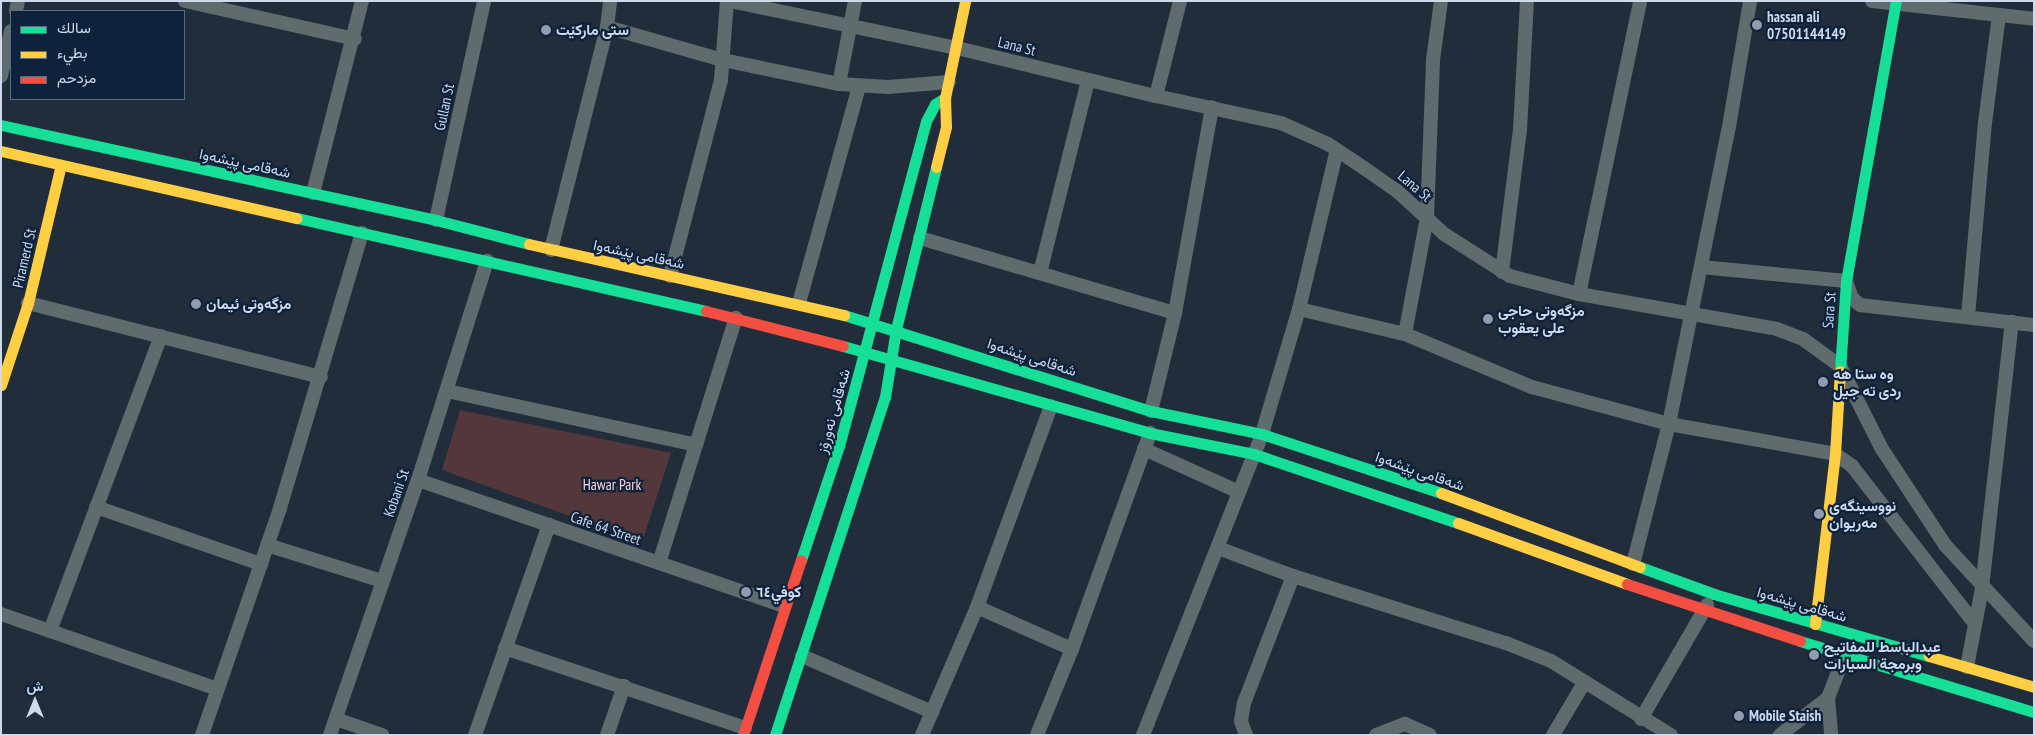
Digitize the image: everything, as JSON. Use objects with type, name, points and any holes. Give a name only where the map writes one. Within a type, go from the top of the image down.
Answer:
[{"type":"main road","name":"شەقامی نەورۆز","points":[[775,735],[875,434],[892,359],[896,329],[946,127],[945,98],[957,48],[965,1]]},
{"type":"main road","name":"Sara St","points":[[1815,624],[1835,454],[1846,281],[1896,3]]},
{"type":"main road","name":"شەقامی نەورۆز","points":[[744,731],[783,606],[839,446],[926,121],[935,104],[945,98]]},
{"type":"main road","name":"شەقامی پێشەوا","points":[[1,125],[249,193],[362,233],[736,318],[892,359],[1150,433],[1254,454],[1427,512],[1703,612],[2034,712]]},
{"type":"main road","name":"شەقامی پێشەوا","points":[[1,151],[61,165],[249,193],[313,193],[436,220],[551,250],[799,303],[896,329],[1151,411],[1262,434],[1424,487],[1714,594],[2034,687]]},
{"type":"main road","name":"Piramerd St","points":[[1,385],[28,302],[61,165]]},
{"type":"street","points":[[184,1],[237,7],[355,39]]},
{"type":"street","points":[[313,193],[355,39],[362,1]]},
{"type":"street","name":"Gullan St","points":[[436,220],[484,1]]},
{"type":"street","points":[[551,250],[607,27],[610,1]]},
{"type":"street","points":[[670,276],[721,80],[728,1]]},
{"type":"street","name":"Lana St","points":[[728,1],[957,48],[1088,81],[1281,123],[1337,150],[1396,190],[1444,234],[1502,272],[1536,286],[1777,329],[1803,339],[1840,366]]},
{"type":"street","points":[[839,84],[855,1]]},
{"type":"street","points":[[1156,96],[1180,1]]},
{"type":"street","points":[[1405,334],[1427,218],[1433,60],[1441,1]]},
{"type":"street","points":[[1502,272],[1520,130],[1528,1]]},
{"type":"street","points":[[1579,294],[1640,1]]},
{"type":"street","points":[[1633,564],[1669,424],[1729,127],[1750,1]]},
{"type":"street","points":[[1872,1],[2034,18]]},
{"type":"street","points":[[1968,316],[1985,123],[1999,15]]},
{"type":"street","points":[[607,27],[723,60],[839,84],[859,86],[949,82]]},
{"type":"street","points":[[1,76],[10,36]]},
{"type":"street","points":[[1040,273],[1088,81]]},
{"type":"street","points":[[799,303],[859,86]]},
{"type":"street","points":[[1151,411],[1175,313],[1212,107]]},
{"type":"street","points":[[1143,735],[1262,434],[1299,309],[1337,150]]},
{"type":"street","points":[[202,735],[261,564],[321,377],[362,233]]},
{"type":"street","points":[[920,238],[1175,313]]},
{"type":"street","name":"Kobani St","points":[[330,735],[418,480],[487,260]]},
{"type":"street","points":[[1701,267],[1846,281],[1852,298],[1860,305],[1968,316],[2034,326]]},
{"type":"street","points":[[28,302],[321,377]]},
{"type":"street","points":[[1299,309],[1405,334],[1532,387],[1669,424],[1835,454],[1852,466],[1976,624]]},
{"type":"street","points":[[659,563],[736,318]]},
{"type":"street","points":[[1967,667],[1982,588],[2012,322]]},
{"type":"street","points":[[50,631],[161,336]]},
{"type":"street","points":[[1840,366],[1900,479],[1945,545],[1982,588],[2034,642]]},
{"type":"street","points":[[447,391],[696,445]]},
{"type":"street","points":[[922,735],[977,607],[1051,406]]},
{"type":"street","points":[[1037,735],[1072,649],[1150,433]]},
{"type":"street","points":[[1144,449],[1239,492]]},
{"type":"street","name":"Cafe 64 Street","points":[[418,480],[783,606]]},
{"type":"street","points":[[96,507],[261,564]]},
{"type":"street","points":[[475,735],[549,525]]},
{"type":"street","points":[[267,545],[382,581]]},
{"type":"street","points":[[1218,548],[1293,576],[1506,643],[1551,661],[1641,719],[1671,735]]},
{"type":"street","points":[[1246,735],[1241,721],[1244,703],[1293,576]]},
{"type":"street","points":[[1641,719],[1714,594]]},
{"type":"street","points":[[977,607],[1072,649]]},
{"type":"street","points":[[1,614],[217,689]]},
{"type":"street","points":[[505,648],[624,686],[744,731]]},
{"type":"street","points":[[1831,735],[1828,698],[1845,654]]},
{"type":"street","points":[[802,656],[932,712]]},
{"type":"street","points":[[1553,735],[1584,683]]},
{"type":"street","points":[[606,735],[624,686]]},
{"type":"street","points":[[1780,735],[1828,698]]},
{"type":"street","points":[[336,719],[382,735]]},
{"type":"street","points":[[1376,735],[1404,724],[1430,735]]},
{"type":"green space","name":"Hawar Park","points":[[460,410],[671,453],[642,542],[442,470]]},
{"type":"traffic: fast","points":[[1840,371],[1846,281],[1896,1]]},
{"type":"traffic: fast","points":[[801,560],[839,446],[926,121],[935,104],[945,98]]},
{"type":"traffic: fast","points":[[1,125],[436,220],[529,244]]},
{"type":"traffic: fast","points":[[775,735],[885,397],[896,329],[936,167]]},
{"type":"traffic: fast","points":[[297,218],[706,311]]},
{"type":"traffic: fast","points":[[844,315],[1151,411],[1262,434],[1441,493]]},
{"type":"traffic: fast","points":[[843,346],[1150,433],[1254,454],[1458,523]]},
{"type":"traffic: fast","points":[[1640,567],[1714,594],[1929,656]]},
{"type":"traffic: fast","points":[[1800,641],[2034,712]]},
{"type":"traffic: slow","points":[[936,167],[946,127],[945,98],[965,1]]},
{"type":"traffic: slow","points":[[1,151],[297,218]]},
{"type":"traffic: slow","points":[[1,385],[28,303],[61,165]]},
{"type":"traffic: slow","points":[[529,244],[844,315]]},
{"type":"traffic: slow","points":[[1815,624],[1835,454],[1840,371]]},
{"type":"traffic: slow","points":[[1441,493],[1640,567]]},
{"type":"traffic: slow","points":[[1458,523],[1627,584]]},
{"type":"traffic: slow","points":[[1929,656],[2034,687]]},
{"type":"traffic: jam","points":[[706,311],[843,346]]},
{"type":"traffic: jam","points":[[743,735],[801,560]]},
{"type":"traffic: jam","points":[[1627,584],[1800,641]]},
{"type":"place","name":"hassan ali 07501144149","points":[[1757,25]]},
{"type":"place","name":"ستی مارکێت","points":[[546,30]]},
{"type":"place","name":"مزگەوتی ئیمان","points":[[196,304]]},
{"type":"place","name":"مزگەوتی حاجی علی یعقوب","points":[[1488,319]]},
{"type":"place","name":"وه ستا هه ردى ته جيل","points":[[1823,382]]},
{"type":"place","name":"نووسینگەی مەریوان","points":[[1819,514]]},
{"type":"place","name":"كوفي٦٤","points":[[746,592]]},
{"type":"place","name":"عبدالباسط للمفاتيح وبرمجة السيارات","points":[[1814,655]]},
{"type":"place","name":"Mobile Staish","points":[[1739,716]]}]
